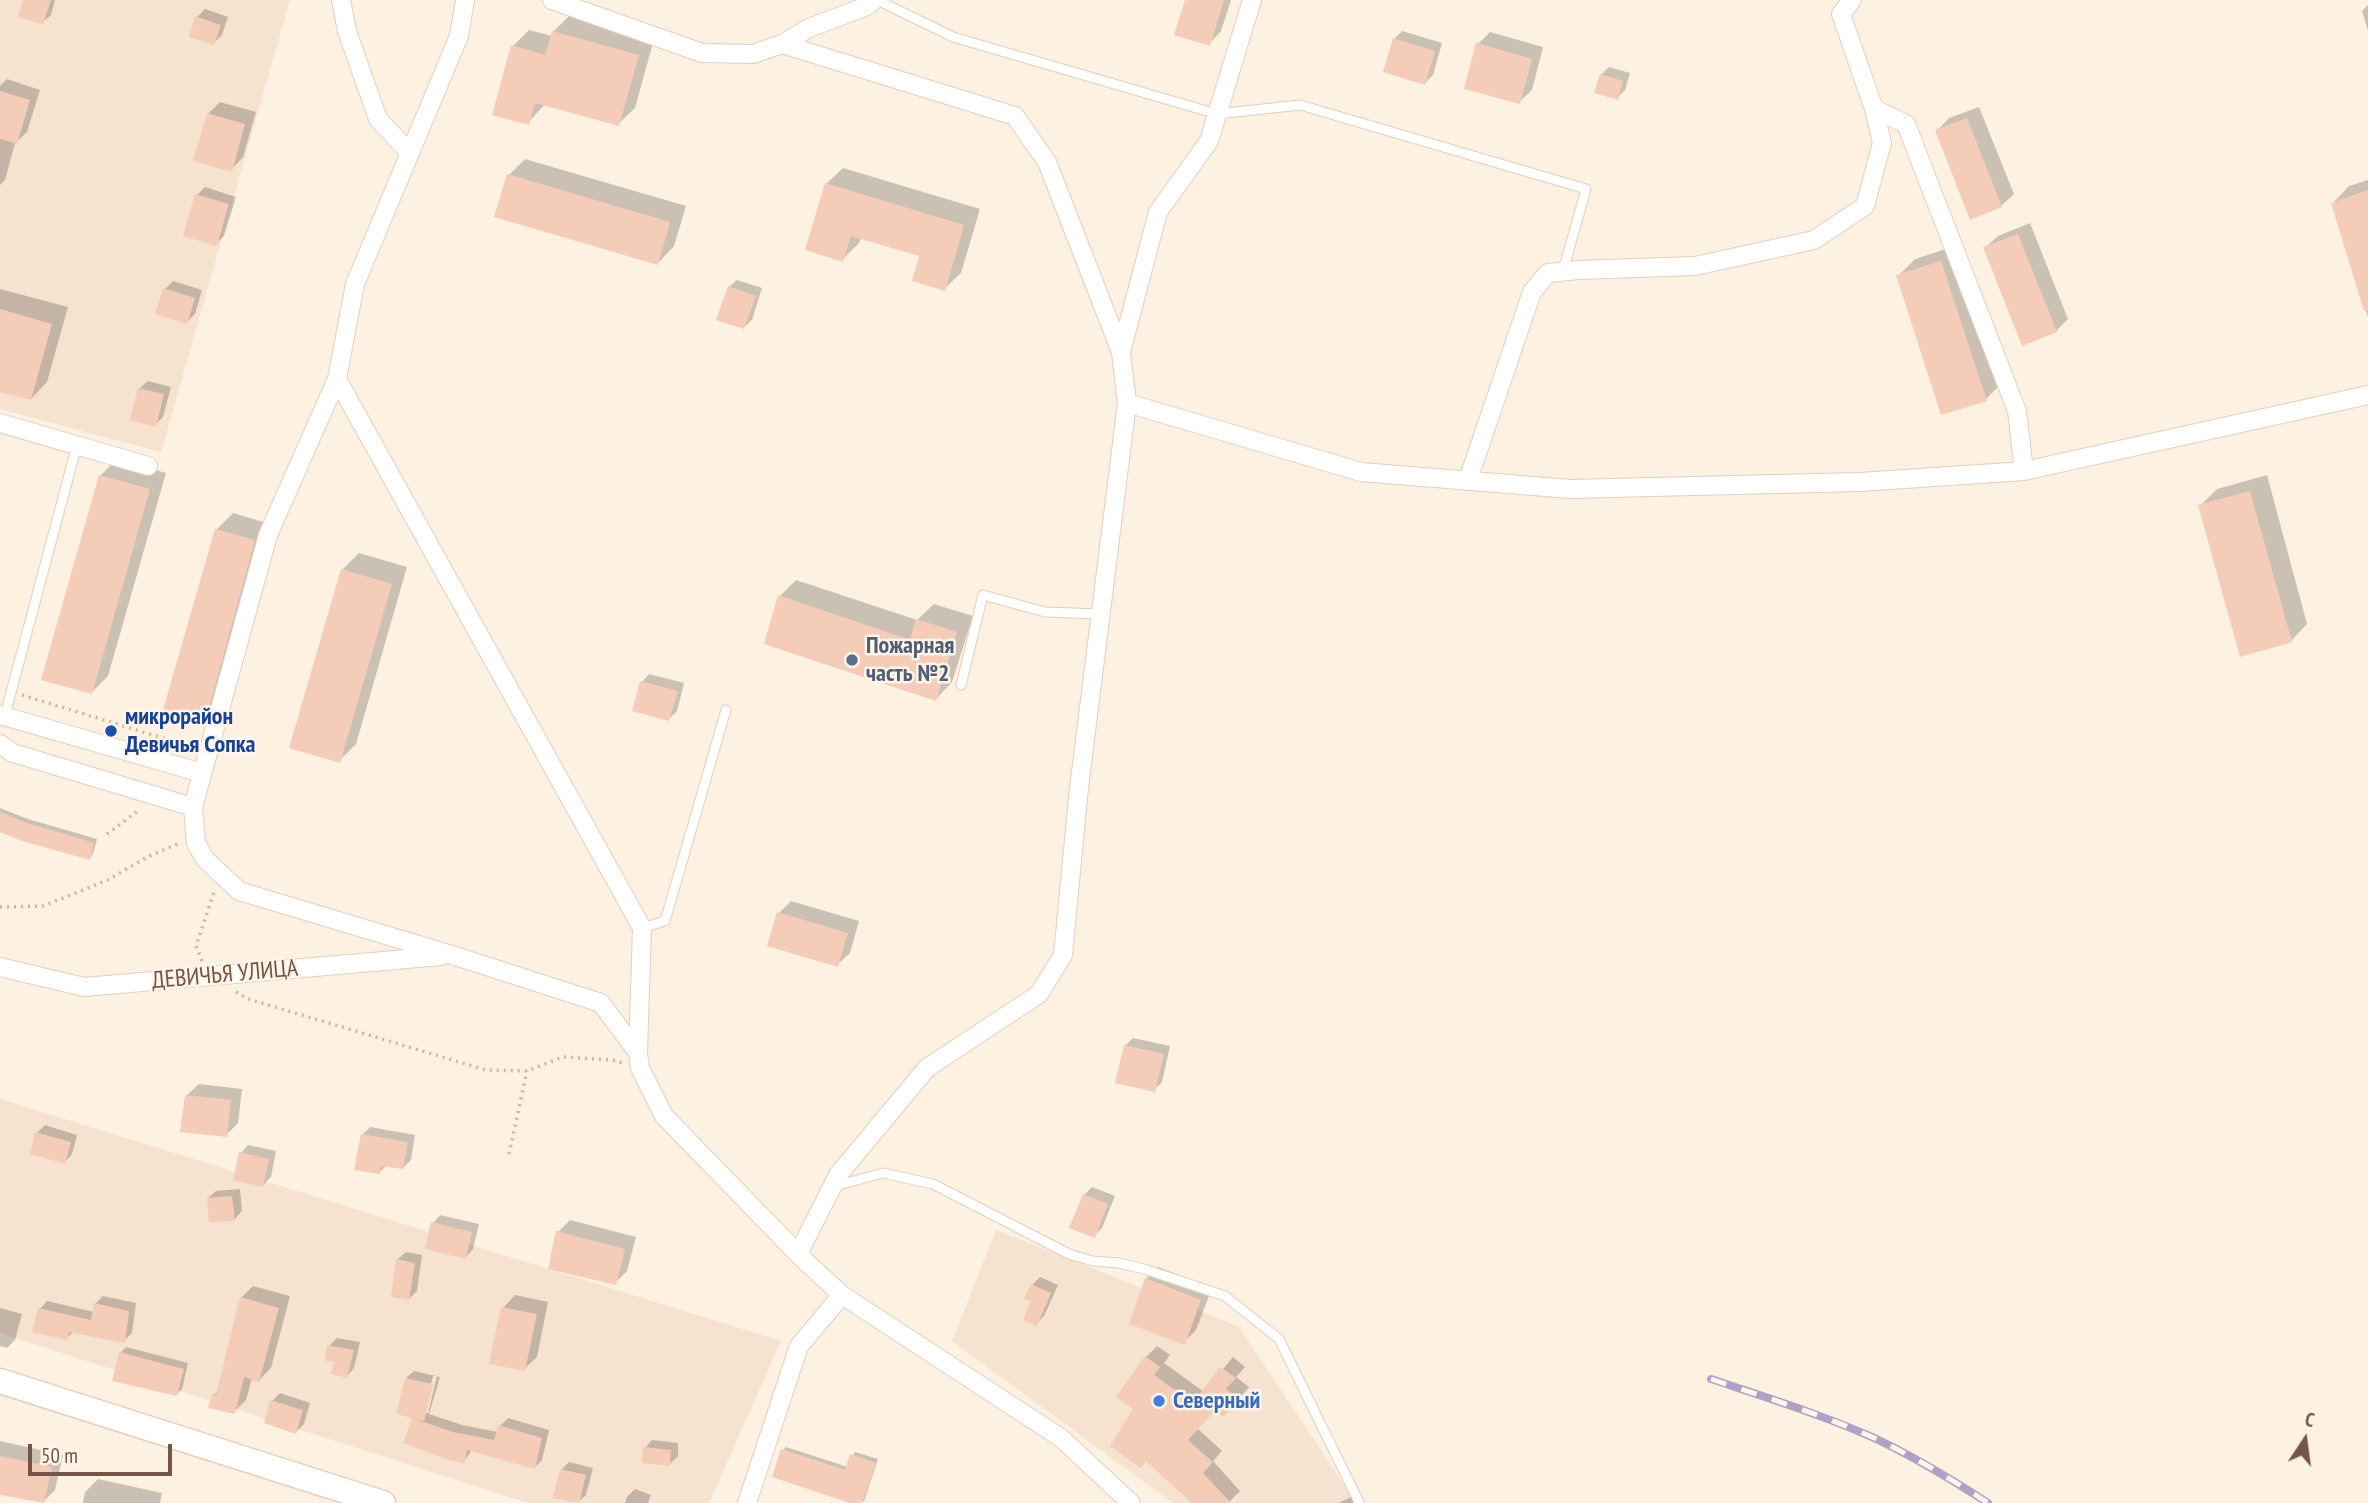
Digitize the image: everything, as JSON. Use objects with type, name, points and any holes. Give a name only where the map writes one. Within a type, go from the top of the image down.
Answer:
[{"type":"main road","points":[[0,1381],[337,1496],[383,1503]]},
{"type":"street","points":[[341,0],[347,31],[378,119],[410,153]]},
{"type":"street","points":[[465,0],[459,36],[355,284],[337,379],[268,534],[193,807],[196,843],[205,859],[239,891],[601,1003],[639,1060],[664,1116],[842,1296],[1061,1438],[1131,1503]]},
{"type":"street","points":[[552,0],[702,53],[753,54],[782,44],[809,28],[867,6],[875,0]]},
{"type":"street","points":[[1121,352],[1158,212],[1209,141],[1252,0]]},
{"type":"street","points":[[1468,480],[1532,292],[1548,273],[1695,266],[1814,240],[1865,206],[1882,143],[1842,4]]},
{"type":"street","points":[[782,44],[1015,116],[1046,162],[1121,352],[1127,403],[1079,788],[1063,955],[1039,994],[927,1068],[838,1175],[798,1254]]},
{"type":"street","points":[[1874,109],[1906,124],[2017,411],[2024,471]]},
{"type":"street","points":[[337,379],[642,928],[639,1060]]},
{"type":"street","points":[[1127,403],[1361,472],[1570,489],[1860,482],[2024,471],[2368,395]]},
{"type":"street","points":[[0,423],[148,466]]},
{"type":"street","points":[[2,715],[202,773]]},
{"type":"street","points":[[0,744],[13,753],[193,807]]},
{"type":"street","name":"ДЕВИЧЬЯ УЛИЦА","points":[[0,967],[84,987],[452,955]]},
{"type":"street","points":[[747,1503],[799,1346],[842,1296]]},
{"type":"lane","points":[[875,0],[953,37],[1217,114],[1300,105],[1586,189],[1563,271]]},
{"type":"lane","points":[[2,715],[11,692],[77,445]]},
{"type":"lane","points":[[961,685],[983,595],[1045,612],[1101,614]]},
{"type":"lane","points":[[642,928],[665,921],[726,710]]},
{"type":"lane","points":[[829,1189],[845,1182],[883,1173],[933,1184],[1069,1254],[1093,1261],[1144,1269],[1225,1296],[1279,1339],[1359,1502]]},
{"type":"path","points":[[11,692],[208,751]]},
{"type":"path","points":[[0,906],[43,905],[108,880],[147,857],[196,837]]},
{"type":"path","points":[[220,873],[196,946],[207,976],[248,999],[486,1070],[527,1071],[563,1057],[639,1060]]},
{"type":"path","points":[[509,1154],[527,1071]]},
{"type":"shaded area","points":[[0,0],[290,0],[161,452],[0,409]]},
{"type":"shaded area","points":[[0,1099],[781,1341],[709,1503],[528,1503],[0,1333]]},
{"type":"shaded area","points":[[996,1230],[1239,1327],[1356,1503],[1173,1503],[952,1341]]},
{"type":"building","points":[[23,0],[51,0],[43,24],[18,17]]},
{"type":"building","points":[[1185,0],[1224,0],[1210,46],[1174,35]]},
{"type":"building","points":[[195,16],[221,25],[214,45],[189,37]]},
{"type":"building","points":[[552,31],[639,55],[619,126],[535,103],[529,125],[492,115],[511,45],[545,55]]},
{"type":"building","points":[[1393,38],[1435,51],[1425,85],[1383,72]]},
{"type":"building","points":[[1476,43],[1532,59],[1520,104],[1464,89]]},
{"type":"building","points":[[1600,74],[1623,81],[1618,100],[1594,93]]},
{"type":"building","points":[[0,91],[30,100],[17,144],[0,139]]},
{"type":"building","points":[[207,113],[245,124],[232,172],[193,161]]},
{"type":"building","points":[[1967,118],[2002,207],[1970,220],[1935,130]]},
{"type":"building","points":[[507,174],[670,222],[658,265],[494,217]]},
{"type":"building","points":[[825,183],[964,225],[945,291],[912,281],[919,256],[851,236],[843,262],[805,250]]},
{"type":"building","points":[[2368,190],[2368,310],[2364,311],[2331,203]]},
{"type":"building","points":[[195,194],[229,204],[217,246],[183,236]]},
{"type":"building","points":[[2018,234],[2057,332],[2022,346],[1983,247]]},
{"type":"building","points":[[1941,261],[1987,401],[1941,415],[1896,275]]},
{"type":"building","points":[[728,286],[756,296],[744,329],[716,320]]},
{"type":"building","points":[[163,288],[195,298],[187,324],[155,314]]},
{"type":"building","points":[[0,309],[52,324],[31,400],[0,392]]},
{"type":"building","points":[[138,388],[164,394],[156,427],[130,420]]},
{"type":"building","points":[[99,475],[150,489],[92,694],[41,680]]},
{"type":"building","points":[[2250,491],[2292,642],[2240,657],[2198,505]]},
{"type":"building","points":[[215,529],[255,540],[205,722],[163,710]]},
{"type":"building","points":[[341,569],[392,584],[340,763],[289,748]]},
{"type":"building","name":"Пожарная часть №2","points":[[778,595],[910,640],[916,619],[957,632],[936,701],[764,644]]},
{"type":"building","points":[[640,681],[678,691],[669,721],[632,711]]},
{"type":"building","points":[[0,812],[94,843],[90,860],[0,832]]},
{"type":"building","points":[[777,912],[848,933],[838,967],[767,946]]},
{"type":"building","points":[[1124,1045],[1164,1054],[1155,1092],[1115,1083]]},
{"type":"building","points":[[185,1095],[231,1100],[227,1137],[180,1132]]},
{"type":"building","points":[[35,1132],[71,1142],[65,1164],[30,1154]]},
{"type":"building","points":[[361,1134],[408,1142],[403,1169],[381,1166],[380,1174],[354,1170]]},
{"type":"building","points":[[239,1152],[269,1159],[263,1187],[233,1180]]},
{"type":"building","points":[[1083,1194],[1108,1204],[1095,1238],[1069,1228]]},
{"type":"building","points":[[232,1196],[235,1221],[209,1222],[207,1198]]},
{"type":"building","points":[[431,1222],[472,1232],[466,1259],[425,1249]]},
{"type":"building","points":[[556,1231],[625,1249],[616,1285],[548,1269]]},
{"type":"building","points":[[396,1259],[415,1263],[409,1300],[391,1297]]},
{"type":"building","points":[[1145,1278],[1201,1300],[1185,1345],[1129,1324]]},
{"type":"building","points":[[1031,1284],[1051,1293],[1037,1326],[1023,1320],[1031,1301],[1024,1299]]},
{"type":"building","points":[[240,1297],[279,1308],[259,1382],[244,1377],[235,1414],[208,1408],[212,1394],[216,1395]]},
{"type":"building","points":[[94,1303],[129,1311],[125,1343],[69,1332],[68,1340],[32,1332],[38,1308],[91,1320]]},
{"type":"building","points":[[501,1307],[537,1314],[525,1371],[489,1364]]},
{"type":"building","points":[[327,1345],[354,1350],[347,1378],[331,1374],[334,1362],[325,1361]]},
{"type":"building","points":[[119,1352],[184,1369],[177,1396],[112,1381]]},
{"type":"building","points":[[1145,1356],[1160,1367],[1154,1375],[1193,1403],[1220,1367],[1236,1378],[1226,1389],[1239,1399],[1223,1417],[1216,1410],[1188,1440],[1213,1462],[1203,1473],[1231,1503],[1192,1503],[1146,1461],[1141,1468],[1110,1446],[1133,1409],[1116,1397]]},
{"type":"building","points":[[405,1378],[433,1384],[424,1421],[396,1414]]},
{"type":"building","points":[[270,1400],[303,1410],[296,1434],[264,1423]]},
{"type":"building","points":[[412,1418],[453,1432],[494,1440],[498,1425],[542,1438],[535,1469],[467,1450],[464,1463],[403,1443]]},
{"type":"building","points":[[643,1447],[671,1450],[670,1466],[642,1463]]},
{"type":"building","points":[[781,1449],[845,1470],[850,1454],[876,1463],[862,1503],[850,1503],[772,1477]]},
{"type":"building","points":[[0,1456],[52,1467],[44,1503],[0,1495]]},
{"type":"building","points":[[560,1469],[586,1475],[579,1503],[553,1498]]},
{"type":"railway","points":[[1711,1379],[1812,1413],[1872,1437],[1932,1468],[1988,1503]]},
{"type":"place","name":"Пожарная часть №2","points":[[852,660]]},
{"type":"place","name":"микрорайон Девичья Сопка","points":[[111,731]]},
{"type":"place","name":"Северный","points":[[1159,1401]]}]
